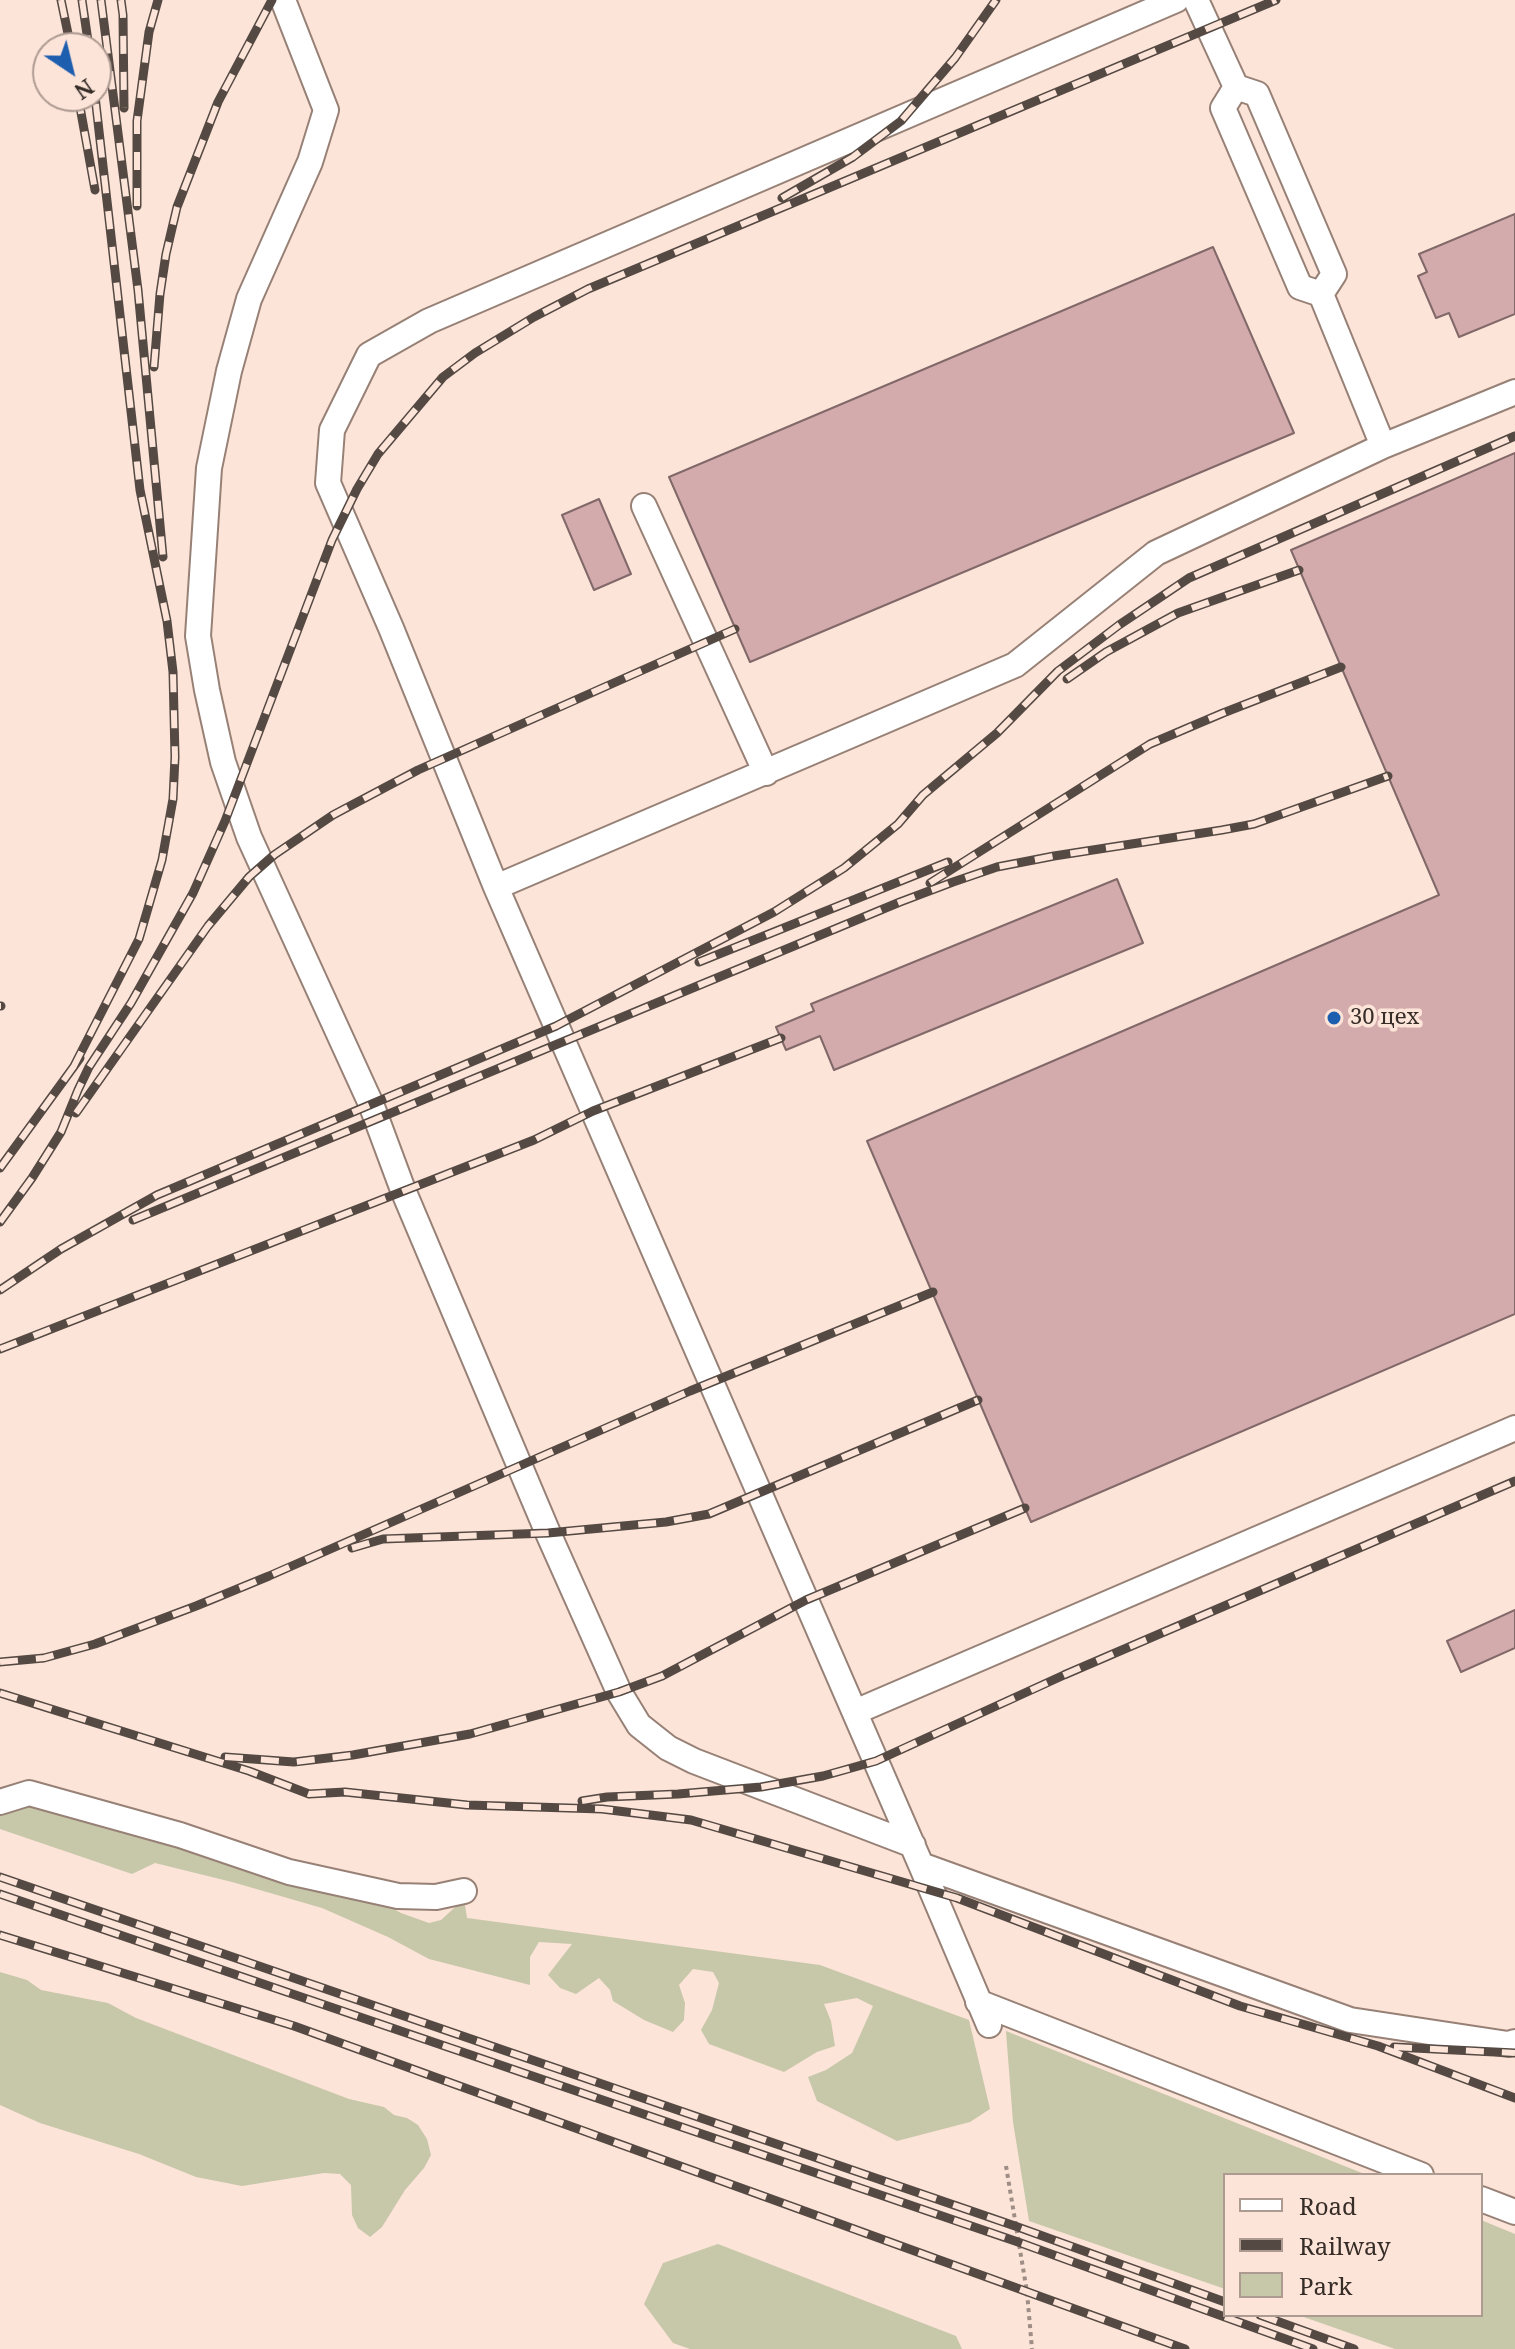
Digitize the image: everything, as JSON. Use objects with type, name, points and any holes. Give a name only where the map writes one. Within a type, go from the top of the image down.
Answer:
[{"type":"lane","points":[[283,0],[326,110],[310,162],[249,299],[229,371],[209,468],[198,636],[207,690],[223,762],[249,837],[371,1104],[548,1533],[619,1692],[639,1725],[668,1748],[917,1855],[1350,2020],[1513,2045]]},
{"type":"lane","points":[[989,2025],[496,887],[391,628],[328,483],[332,430],[369,355],[429,321],[1176,0]]},
{"type":"lane","points":[[1196,0],[1236,87],[1257,94],[1334,274],[1321,294]]},
{"type":"lane","points":[[1236,87],[1223,108],[1300,287],[1321,294],[1383,446]]},
{"type":"lane","points":[[496,887],[1015,665],[1156,553],[1383,446],[1515,392]]},
{"type":"lane","points":[[644,506],[766,773]]},
{"type":"lane","points":[[855,1712],[1515,1428]]},
{"type":"lane","points":[[0,1802],[29,1793],[180,1835],[289,1872],[398,1896],[436,1897],[464,1891]]},
{"type":"lane","points":[[978,2002],[1416,2173]]},
{"type":"lane","points":[[1483,2200],[1515,2212]]},
{"type":"path","points":[[1006,2166],[1027,2292],[1032,2349]]},
{"type":"green space","points":[[20,1799],[367,1894],[401,1913],[429,1923],[441,1920],[464,1899],[467,1918],[820,1965],[969,2020],[990,2109],[970,2122],[897,2141],[817,2101],[808,2077],[826,2070],[852,2053],[873,2006],[857,1998],[824,2004],[831,2021],[835,2046],[817,2052],[784,2072],[709,2044],[701,2030],[712,2010],[719,1983],[713,1972],[693,1969],[679,1985],[685,2003],[684,2020],[673,2032],[644,2020],[613,2001],[610,1990],[599,1978],[576,1994],[560,1988],[548,1975],[572,1944],[539,1942],[530,1957],[530,1985],[429,1959],[322,1908],[155,1863],[132,1874],[0,1829],[0,1808]]},
{"type":"green space","points":[[0,1972],[27,1980],[41,1990],[108,2003],[136,2018],[349,2099],[384,2107],[418,2125],[427,2139],[431,2155],[382,2227],[370,2237],[358,2228],[352,2215],[351,2185],[340,2174],[324,2173],[242,2186],[196,2177],[139,2154],[40,2123],[0,2105]]},
{"type":"green space","points":[[1006,2031],[1362,2173],[1223,2173],[1223,2288],[1029,2221],[1013,2122]]},
{"type":"green space","points":[[1483,2221],[1515,2234],[1515,2349],[1395,2349],[1304,2317],[1483,2317]]},
{"type":"green space","points":[[718,2244],[956,2336],[962,2349],[690,2349],[673,2343],[644,2304],[663,2263]]},
{"type":"building","points":[[1515,214],[1515,314],[1459,337],[1449,313],[1436,318],[1418,276],[1427,272],[1419,254]]},
{"type":"building","points":[[1213,247],[1294,433],[750,662],[669,477]]},
{"type":"building","name":"30 цех","points":[[1515,453],[1515,1314],[1031,1522],[867,1141],[1439,895],[1291,550]]},
{"type":"building","points":[[599,499],[631,574],[594,590],[562,515]]},
{"type":"building","points":[[1117,879],[1143,943],[834,1070],[820,1036],[786,1050],[776,1027],[814,1011],[811,1004]]},
{"type":"building","points":[[1515,1610],[1515,1648],[1461,1672],[1447,1641]]},
{"type":"railway","points":[[61,0],[68,32]]},
{"type":"railway","points":[[82,0],[87,32]]},
{"type":"railway","points":[[101,0],[138,290],[163,557]]},
{"type":"railway","points":[[121,0],[124,108]]},
{"type":"railway","points":[[137,206],[137,121],[149,32],[158,0]]},
{"type":"railway","points":[[154,367],[160,294],[177,207],[218,102],[272,0]]},
{"type":"railway","points":[[782,198],[853,157],[901,121],[955,58],[996,0]]},
{"type":"railway","points":[[0,1222],[61,1132],[89,1067],[131,1003],[193,893],[225,821],[332,540],[357,489],[378,454],[443,377],[475,353],[534,317],[588,289],[1276,0]]},
{"type":"railway","points":[[81,112],[95,190]]},
{"type":"railway","points":[[73,1068],[139,939],[162,860],[173,799],[175,757],[173,672],[167,621],[140,490],[97,112]]},
{"type":"railway","points":[[0,1290],[61,1249],[157,1195],[556,1026],[774,912],[844,868],[898,824],[923,795],[997,733],[1058,671],[1189,578],[1515,436]]},
{"type":"railway","points":[[1067,679],[1106,652],[1178,613],[1299,570]]},
{"type":"railway","points":[[76,1113],[208,926],[249,877],[274,855],[333,815],[418,770],[735,629]]},
{"type":"railway","points":[[930,883],[1150,744],[1341,667]]},
{"type":"railway","points":[[133,1220],[953,882],[997,867],[1054,856],[1254,824],[1388,776]]},
{"type":"railway","points":[[699,962],[948,862]]},
{"type":"railway","points":[[0,1349],[534,1140],[593,1111],[781,1038]]},
{"type":"railway","points":[[0,1168],[80,1058]]},
{"type":"railway","points":[[0,1662],[44,1658],[95,1644],[196,1606],[690,1391],[933,1292]]},
{"type":"railway","points":[[352,1548],[383,1539],[548,1533],[666,1522],[709,1514],[978,1400]]},
{"type":"railway","points":[[582,1801],[761,1787],[823,1776],[876,1761],[1064,1675],[1515,1481]]},
{"type":"railway","points":[[225,1757],[294,1762],[353,1755],[470,1734],[619,1692],[662,1676],[806,1600],[1025,1508]]},
{"type":"railway","points":[[0,1693],[249,1771],[309,1794],[345,1792],[467,1805],[602,1809],[691,1820],[957,1898],[1240,2006],[1378,2046],[1515,2098]]},
{"type":"railway","points":[[0,1877],[1015,2226],[1223,2301]]},
{"type":"railway","points":[[0,1894],[1018,2242],[1223,2316]]},
{"type":"railway","points":[[0,1935],[294,2026],[1185,2349]]},
{"type":"railway","points":[[1394,2047],[1515,2053]]},
{"type":"railway","points":[[1225,2317],[1313,2349]]},
{"type":"railway","points":[[1266,2317],[1354,2349]]},
{"type":"place","name":"30 цех","points":[[1334,1018]]}]
